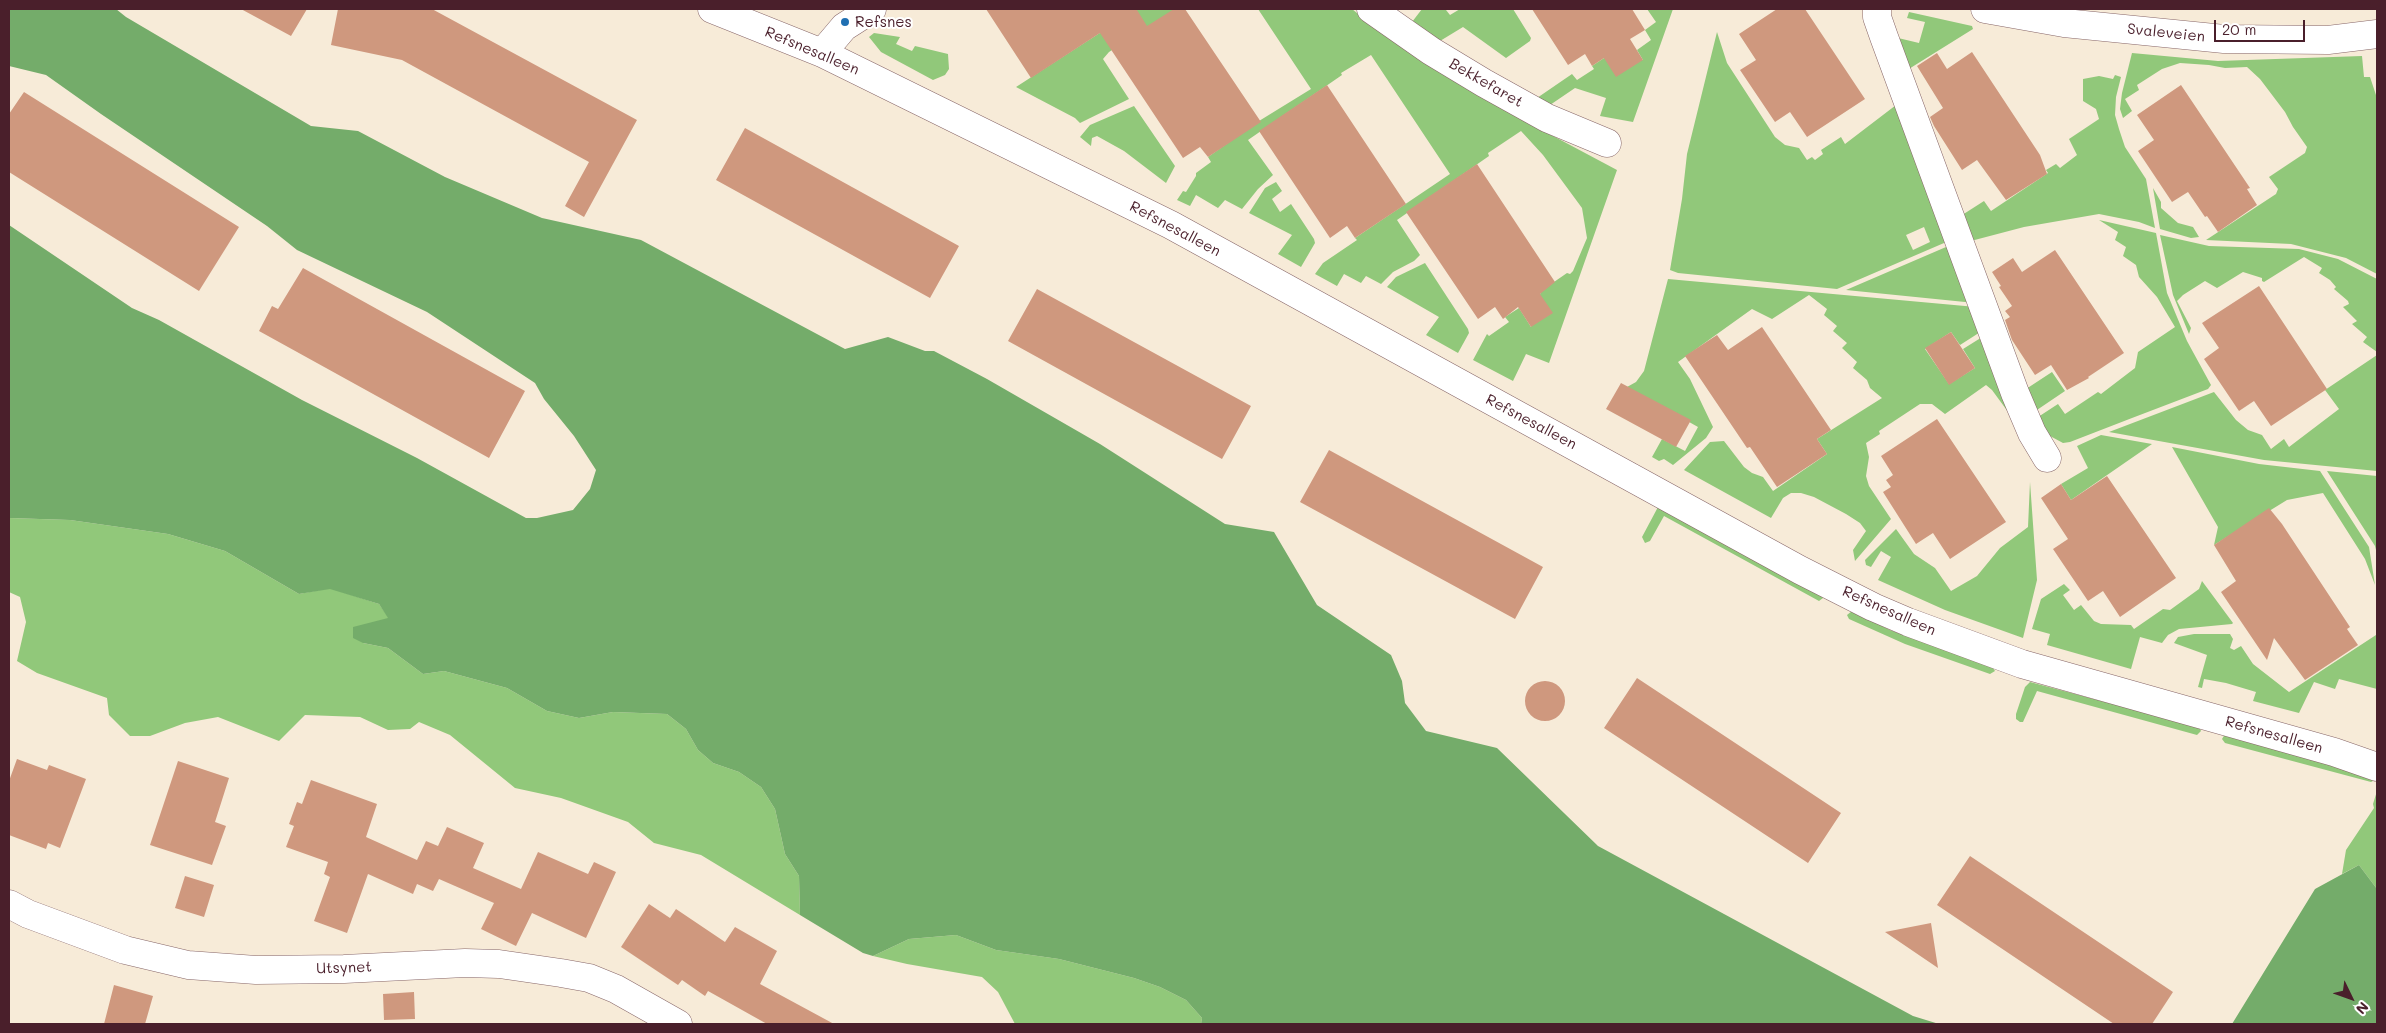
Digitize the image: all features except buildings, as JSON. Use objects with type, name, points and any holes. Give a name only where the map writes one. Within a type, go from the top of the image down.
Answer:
[{"type":"street","name":"Refsnesalleen","points":[[712,9],[822,53],[1171,225],[1800,570],[1872,607],[2022,664],[2334,752],[2377,767]]},
{"type":"street","points":[[822,53],[844,28],[872,9]]},
{"type":"street","name":"Bekkefaret","points":[[1372,9],[1431,50],[1484,83],[1547,118],[1607,143]]},
{"type":"street","points":[[1877,9],[1882,31],[2012,385],[2032,433],[2047,458]]},
{"type":"street","name":"Svaleveien","points":[[1985,9],[2064,23],[2224,40],[2328,40],[2377,34]]},
{"type":"street","name":"Utsynet","points":[[9,904],[28,914],[125,950],[188,965],[266,970],[344,969],[465,963],[499,964],[570,974],[589,978],[616,989],[678,1024]]},
{"type":"green space","points":[[9,9],[116,9],[126,17],[311,126],[358,131],[445,177],[542,218],[641,240],[845,349],[888,337],[925,351],[934,351],[1100,444],[1225,524],[1274,532],[1317,605],[1391,655],[1402,681],[1405,703],[1426,731],[1497,748],[1598,846],[1913,1016],[1939,1024],[1201,1024],[1202,1018],[1186,1000],[1160,987],[1134,978],[1059,959],[996,950],[956,935],[909,939],[873,956],[863,953],[800,915],[799,876],[785,854],[775,809],[761,787],[739,772],[713,763],[698,750],[686,729],[667,714],[613,712],[579,718],[547,711],[507,688],[444,671],[423,674],[388,648],[363,643],[353,638],[353,627],[388,618],[379,604],[330,589],[299,594],[225,551],[168,534],[70,520],[9,518],[9,225],[132,308],[159,320],[302,400],[417,458],[526,518],[537,518],[573,510],[590,489],[596,470],[574,436],[544,399],[535,383],[427,312],[297,250],[267,226],[46,75],[9,66]]},
{"type":"green space","points":[[1137,9],[1176,9],[1109,52],[1103,59],[1129,99],[1080,123],[1075,118],[1016,87]]},
{"type":"green space","points":[[1258,9],[1352,9],[1372,25],[1508,112],[1617,170],[1549,363],[1526,354],[1513,381],[1473,360],[1487,334],[1489,336],[1509,322],[1505,317],[1519,308],[1531,327],[1541,291],[1573,271],[1587,238],[1582,208],[1543,155],[1521,131],[1488,153],[1489,156],[1397,220],[1420,255],[1414,261],[1393,272],[1381,284],[1366,276],[1361,283],[1344,274],[1337,286],[1315,274],[1323,263],[1357,240],[1355,238],[1450,174],[1371,55],[1341,73],[1342,75],[1248,140],[1273,175],[1258,189],[1242,209],[1225,200],[1218,208],[1196,195],[1190,206],[1177,200],[1183,191],[1186,192],[1196,173],[1211,162],[1208,157],[1259,121],[1311,89]]},
{"type":"green space","points":[[1422,9],[1448,9],[1446,10],[1450,15],[1460,9],[1513,9],[1531,38],[1530,41],[1506,58],[1463,27],[1440,41],[1412,22]]},
{"type":"green space","points":[[1647,9],[1673,9],[1633,122],[1600,116],[1606,98],[1575,88],[1550,105],[1537,98],[1572,74],[1577,80],[1594,69],[1592,66],[1604,58],[1643,60],[1637,50],[1651,40],[1645,30],[1656,22]]},
{"type":"green space","points":[[1909,12],[1972,26],[1973,29],[1904,72],[1894,37],[1919,43],[1925,22],[1907,18]]},
{"type":"green space","points":[[1717,32],[1727,63],[1775,137],[1785,145],[1799,148],[1807,160],[1812,157],[1815,160],[1823,154],[1821,150],[1841,137],[1845,144],[1900,102],[1951,240],[1837,289],[1678,273],[1670,270],[1682,199],[1687,154]],"holes":[[[1924,227],[1930,242],[1913,250],[1906,235]]]},
{"type":"green space","points":[[874,33],[900,37],[896,44],[912,51],[915,46],[948,54],[949,69],[945,75],[933,80],[881,52],[869,37]]},
{"type":"green space","points":[[2132,53],[2218,61],[2362,56],[2364,77],[2370,77],[2377,98],[2377,274],[2346,258],[2291,244],[2206,240],[2276,194],[2278,189],[2269,177],[2305,153],[2307,147],[2285,112],[2260,79],[2247,67],[2225,68],[2180,63],[2162,69],[2137,85],[2139,90],[2125,99],[2132,111],[2123,118],[2120,109],[2122,93]]},
{"type":"green space","points":[[2115,75],[2121,77],[2116,97],[2115,115],[2125,147],[2146,179],[2155,228],[2139,222],[2099,214],[2024,227],[1967,242],[1959,217],[1984,201],[1991,211],[2048,173],[2046,170],[2056,164],[2060,168],[2077,155],[2069,139],[2099,119],[2096,109],[2083,101],[2083,79],[2099,76],[2113,79]]},
{"type":"green space","points":[[1134,106],[1175,166],[1166,183],[1124,151],[1097,136],[1092,138],[1091,146],[1080,137],[1090,125]]},
{"type":"green space","points":[[1276,182],[1282,191],[1272,199],[1280,212],[1291,204],[1314,239],[1315,243],[1301,267],[1278,254],[1292,235],[1249,213],[1265,188]]},
{"type":"green space","points":[[2153,188],[2161,202],[2161,208],[2178,223],[2193,227],[2199,237],[2191,238],[2160,229]]},
{"type":"green space","points":[[2099,220],[2156,233],[2167,293],[2187,341],[2211,385],[2208,389],[2070,442],[2063,443],[2050,436],[2035,419],[2058,404],[2065,414],[2098,392],[2101,394],[2135,368],[2138,352],[2175,327],[2157,297],[2139,277],[2136,265],[2123,256],[2126,247],[2115,240],[2118,232]]},
{"type":"green space","points":[[2160,235],[2209,246],[2299,249],[2338,259],[2377,279],[2377,352],[2363,342],[2367,337],[2352,324],[2357,321],[2343,307],[2349,304],[2348,301],[2334,289],[2336,287],[2330,280],[2319,273],[2322,268],[2304,257],[2264,282],[2262,278],[2243,272],[2217,288],[2205,281],[2183,295],[2177,301],[2191,328],[2189,334],[2173,295]]},
{"type":"green space","points":[[1953,244],[1975,303],[1846,290]]},
{"type":"green space","points":[[1425,263],[1468,329],[1469,333],[1458,353],[1426,335],[1439,317],[1387,287],[1396,277]]},
{"type":"green space","points":[[1668,279],[1976,307],[1985,329],[1960,345],[1951,332],[1925,349],[1949,384],[1975,368],[1963,349],[1987,334],[2014,420],[1992,390],[1986,385],[1945,414],[1932,404],[1920,404],[1879,431],[1880,434],[1866,443],[1869,457],[1866,476],[1869,486],[1891,519],[1855,561],[1853,550],[1866,531],[1860,523],[1846,514],[1814,497],[1801,493],[1791,493],[1783,498],[1771,518],[1684,470],[1710,442],[1724,441],[1744,467],[1752,473],[1763,477],[1773,491],[1827,454],[1817,439],[1882,398],[1870,388],[1867,380],[1853,368],[1857,362],[1842,348],[1847,343],[1833,331],[1837,326],[1824,315],[1827,309],[1809,295],[1772,319],[1752,309],[1678,362],[1690,379],[1713,427],[1706,438],[1673,465],[1664,459],[1659,461],[1652,457],[1662,439],[1685,451],[1698,427],[1627,387],[1636,382],[1644,371]]},
{"type":"green space","points":[[2377,355],[2377,471],[2264,460],[2109,432],[2214,392],[2236,420],[2248,430],[2262,435],[2271,449],[2284,439],[2289,447],[2339,409],[2325,390]]},
{"type":"green space","points":[[2052,372],[2065,391],[2031,414],[2023,391]]},
{"type":"green space","points":[[2101,435],[2152,444],[2071,500],[2061,484],[2088,468],[2077,446]]},
{"type":"green space","points":[[2172,447],[2259,464],[2320,471],[2369,547],[2375,585],[2365,559],[2323,493],[2287,500],[2214,545],[2218,527]]},
{"type":"green space","points":[[2327,471],[2377,476],[2377,554],[2375,546]]},
{"type":"green space","points":[[2030,482],[2037,580],[2023,638],[1945,610],[1878,580],[1891,557],[1881,551],[1871,567],[1866,565],[1865,560],[1896,529],[1914,554],[1935,568],[1951,591],[1977,576],[2000,548],[2028,527]]},
{"type":"green space","points":[[1658,507],[1822,595],[1823,598],[1819,601],[1664,516],[1650,541],[1645,543],[1642,537]]},
{"type":"green space","points":[[9,518],[70,520],[168,534],[225,551],[299,594],[330,588],[379,604],[389,618],[363,643],[388,648],[423,674],[444,671],[507,688],[547,711],[579,718],[613,712],[667,714],[686,729],[698,750],[713,763],[739,772],[761,787],[775,809],[785,854],[799,876],[800,915],[701,855],[654,843],[628,822],[561,798],[515,788],[450,735],[419,722],[410,729],[388,730],[360,717],[305,715],[279,741],[218,717],[185,723],[150,736],[130,736],[109,715],[107,698],[37,673],[17,661],[26,622],[20,597],[9,592]]},
{"type":"green space","points":[[2202,581],[2233,623],[2179,629],[2168,635],[2162,643],[2140,637],[2131,669],[2047,645],[2050,634],[2032,629],[2041,599],[2064,584],[2070,590],[2063,595],[2074,610],[2081,605],[2094,621],[2101,624],[2131,625],[2134,629],[2163,609],[2170,610],[2199,589]]},
{"type":"green space","points":[[1852,611],[1890,630],[1993,668],[1995,671],[1990,674],[1905,644],[1849,619],[1847,615]]},
{"type":"green space","points":[[2194,634],[2230,634],[2233,639],[2230,648],[2234,650],[2241,646],[2253,664],[2289,692],[2376,635],[2377,689],[2339,679],[2335,689],[2314,682],[2299,713],[2253,701],[2256,692],[2226,683],[2204,679],[2202,688],[2198,687],[2207,655],[2174,643],[2178,637]]},
{"type":"green space","points":[[2030,682],[2199,727],[2201,731],[2197,735],[2037,691],[2023,722],[2020,722],[2016,719],[2016,714],[2025,687]]},
{"type":"green space","points":[[2225,734],[2374,777],[2375,780],[2371,782],[2225,743],[2222,739]]},
{"type":"green space","points":[[2377,791],[2377,889],[2359,865],[2342,874],[2346,850],[2374,808],[2373,804]]},
{"type":"green space","points":[[2359,865],[2377,889],[2377,1024],[2232,1024],[2315,889]]},
{"type":"green space","points":[[956,935],[996,950],[1059,959],[1134,978],[1160,987],[1186,1000],[1202,1018],[1201,1024],[1015,1024],[998,992],[982,977],[873,956],[909,939]]},
{"type":"place","name":"Refsnes","points":[[845,22]]}]
